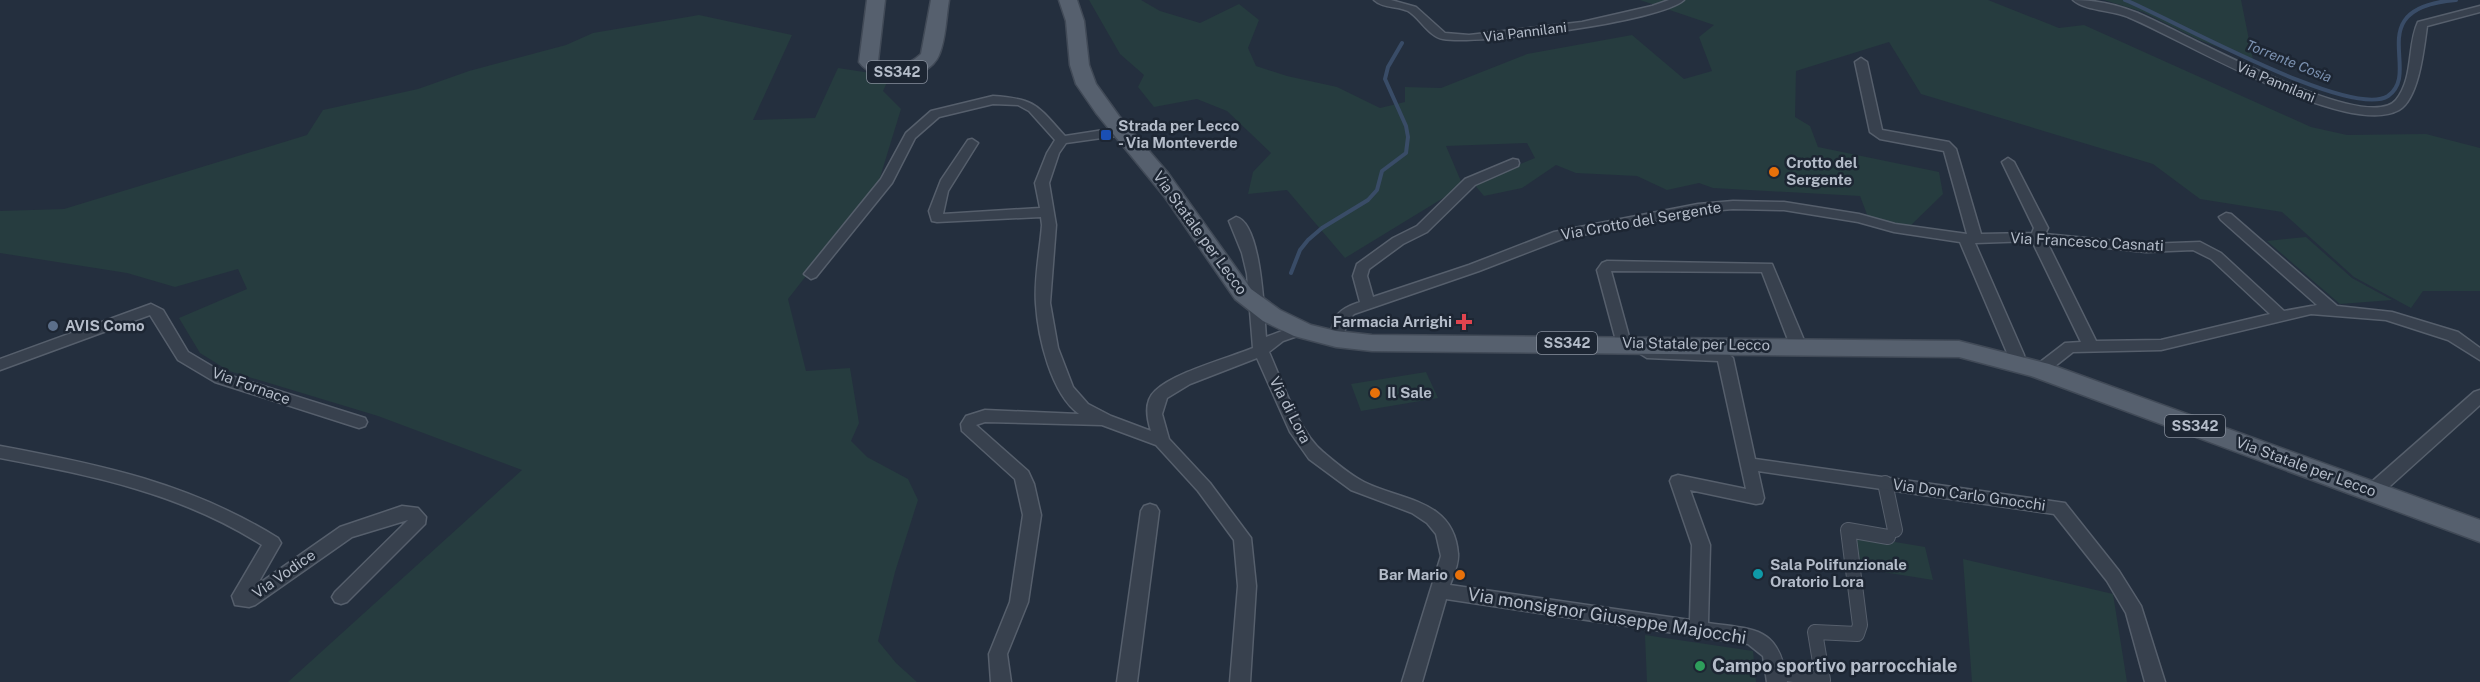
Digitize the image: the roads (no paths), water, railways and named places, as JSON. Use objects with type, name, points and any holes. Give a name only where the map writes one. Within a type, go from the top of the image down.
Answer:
[{"type":"main road","name":"SS342","points":[[876,0],[868,62],[875,69],[893,72],[911,69],[927,60],[930,55],[940,0]]},
{"type":"main road","name":"Via Statale per Lecco","points":[[1068,0],[1078,29],[1080,63],[1084,82],[1168,187],[1243,294],[1258,308],[1298,330],[1336,340],[1372,343],[1798,345],[1950,349],[1988,355],[2028,366],[2480,531]]},
{"type":"street","name":"Via Pannilani","points":[[1379,0],[1412,9],[1442,36],[1469,38],[1582,25],[1655,9],[1679,0]]},
{"type":"street","name":"Via Pannilani","points":[[2078,0],[2130,14],[2275,83],[2333,106],[2370,112],[2393,109],[2406,96],[2422,24],[2458,13]]},
{"type":"street","points":[[2458,13],[2480,9]]},
{"type":"street","points":[[2458,13],[2480,16]]},
{"type":"street","points":[[1861,62],[1876,132],[1884,136],[1945,145],[1950,149],[1975,237],[1967,242],[2016,355],[2028,366],[2070,347],[2161,345],[2311,309],[2387,315],[2453,336],[2480,356]]},
{"type":"street","points":[[811,273],[887,180],[910,136],[935,114],[993,100],[1014,100],[1033,108],[1062,140]]},
{"type":"street","points":[[1123,131],[1062,140],[1053,153],[1042,183],[1048,212],[1048,263],[1043,303],[1050,348],[1066,389],[1082,408],[1106,420],[1162,441]]},
{"type":"street","points":[[972,143],[944,185],[935,210],[937,218],[1048,212]]},
{"type":"street","points":[[2008,162],[2041,228],[2037,237],[2091,347]]},
{"type":"street","points":[[1368,304],[1360,276],[1362,267],[1398,241],[1422,228],[1470,182],[1513,163]]},
{"type":"street","name":"Via Crotto del Sergente","points":[[1336,340],[1340,320],[1349,311],[1368,304],[1559,236],[1698,208],[1733,205],[1784,206],[1859,218],[1936,236],[1970,239],[1975,237]]},
{"type":"street","points":[[2226,217],[2331,309]]},
{"type":"street","name":"Via di Lora","points":[[1236,221],[1254,264],[1258,338],[1261,351],[1298,432],[1315,455],[1357,486],[1418,508],[1433,518],[1444,532],[1450,556],[1412,682]]},
{"type":"street","name":"Via Francesco Casnati","points":[[1975,237],[2037,237],[2146,248],[2194,245],[2216,256],[2281,316]]},
{"type":"street","points":[[1623,344],[1604,270],[1607,266],[1767,267],[1798,345]]},
{"type":"street","name":"Via Fornace","points":[[0,365],[152,309],[158,313],[183,356],[220,378],[359,422]]},
{"type":"street","points":[[1240,682],[1247,586],[1242,538],[1204,488],[1162,441],[1154,414],[1160,395],[1185,380],[1261,351],[1266,344],[1280,336],[1298,330]]},
{"type":"street","points":[[1479,342],[1485,349],[1724,357],[1755,498],[1678,481],[1701,545],[1699,630]]},
{"type":"street","points":[[2373,491],[2480,396]]},
{"type":"street","points":[[1001,682],[998,654],[1019,602],[1032,514],[1026,484],[1022,476],[968,427],[968,423],[973,418],[985,416],[1106,420]]},
{"type":"street","name":"Via Vodice","points":[[0,452],[125,477],[198,501],[249,527],[272,543],[241,596],[241,600],[249,600],[346,532],[402,513],[412,513],[417,517],[416,524],[341,597]]},
{"type":"street","name":"Via Don Carlo Gnocchi","points":[[1749,464],[2059,508],[2113,576],[2135,610],[2155,682]]},
{"type":"street","points":[[1776,677],[1823,680],[1815,632],[1857,634],[1860,625],[1848,530],[1891,534],[1885,483]]},
{"type":"street","points":[[1127,682],[1150,511]]},
{"type":"street","name":"Via monsignor Giuseppe Majocchi","points":[[1440,591],[1751,637],[1763,642],[1771,650],[1776,677]]},
{"type":"waterway","name":"Torrente Cosia","points":[[2125,0],[2300,81],[2337,94],[2368,100],[2388,96],[2397,85],[2400,72],[2401,28],[2409,15],[2427,5],[2456,0]]},
{"type":"waterway","points":[[1291,273],[1300,250],[1308,240],[1322,228],[1368,200],[1377,190],[1382,171],[1406,153],[1408,137],[1406,126],[1385,79],[1388,67],[1402,43]]},
{"type":"place","name":"Strada per Lecco - Via Monteverde","points":[[1106,135]]},
{"type":"place","name":"Crotto del Sergente","points":[[1774,172]]},
{"type":"place","name":"Farmacia Arrighi","points":[[1464,322]]},
{"type":"place","name":"AVIS Como","points":[[53,326]]},
{"type":"place","name":"Il Sale","points":[[1375,393]]},
{"type":"place","name":"Sala Polifunzionale Oratorio Lora","points":[[1758,574]]},
{"type":"place","name":"Bar Mario","points":[[1460,575]]},
{"type":"place","name":"Campo sportivo parrocchiale","points":[[1700,666]]}]
